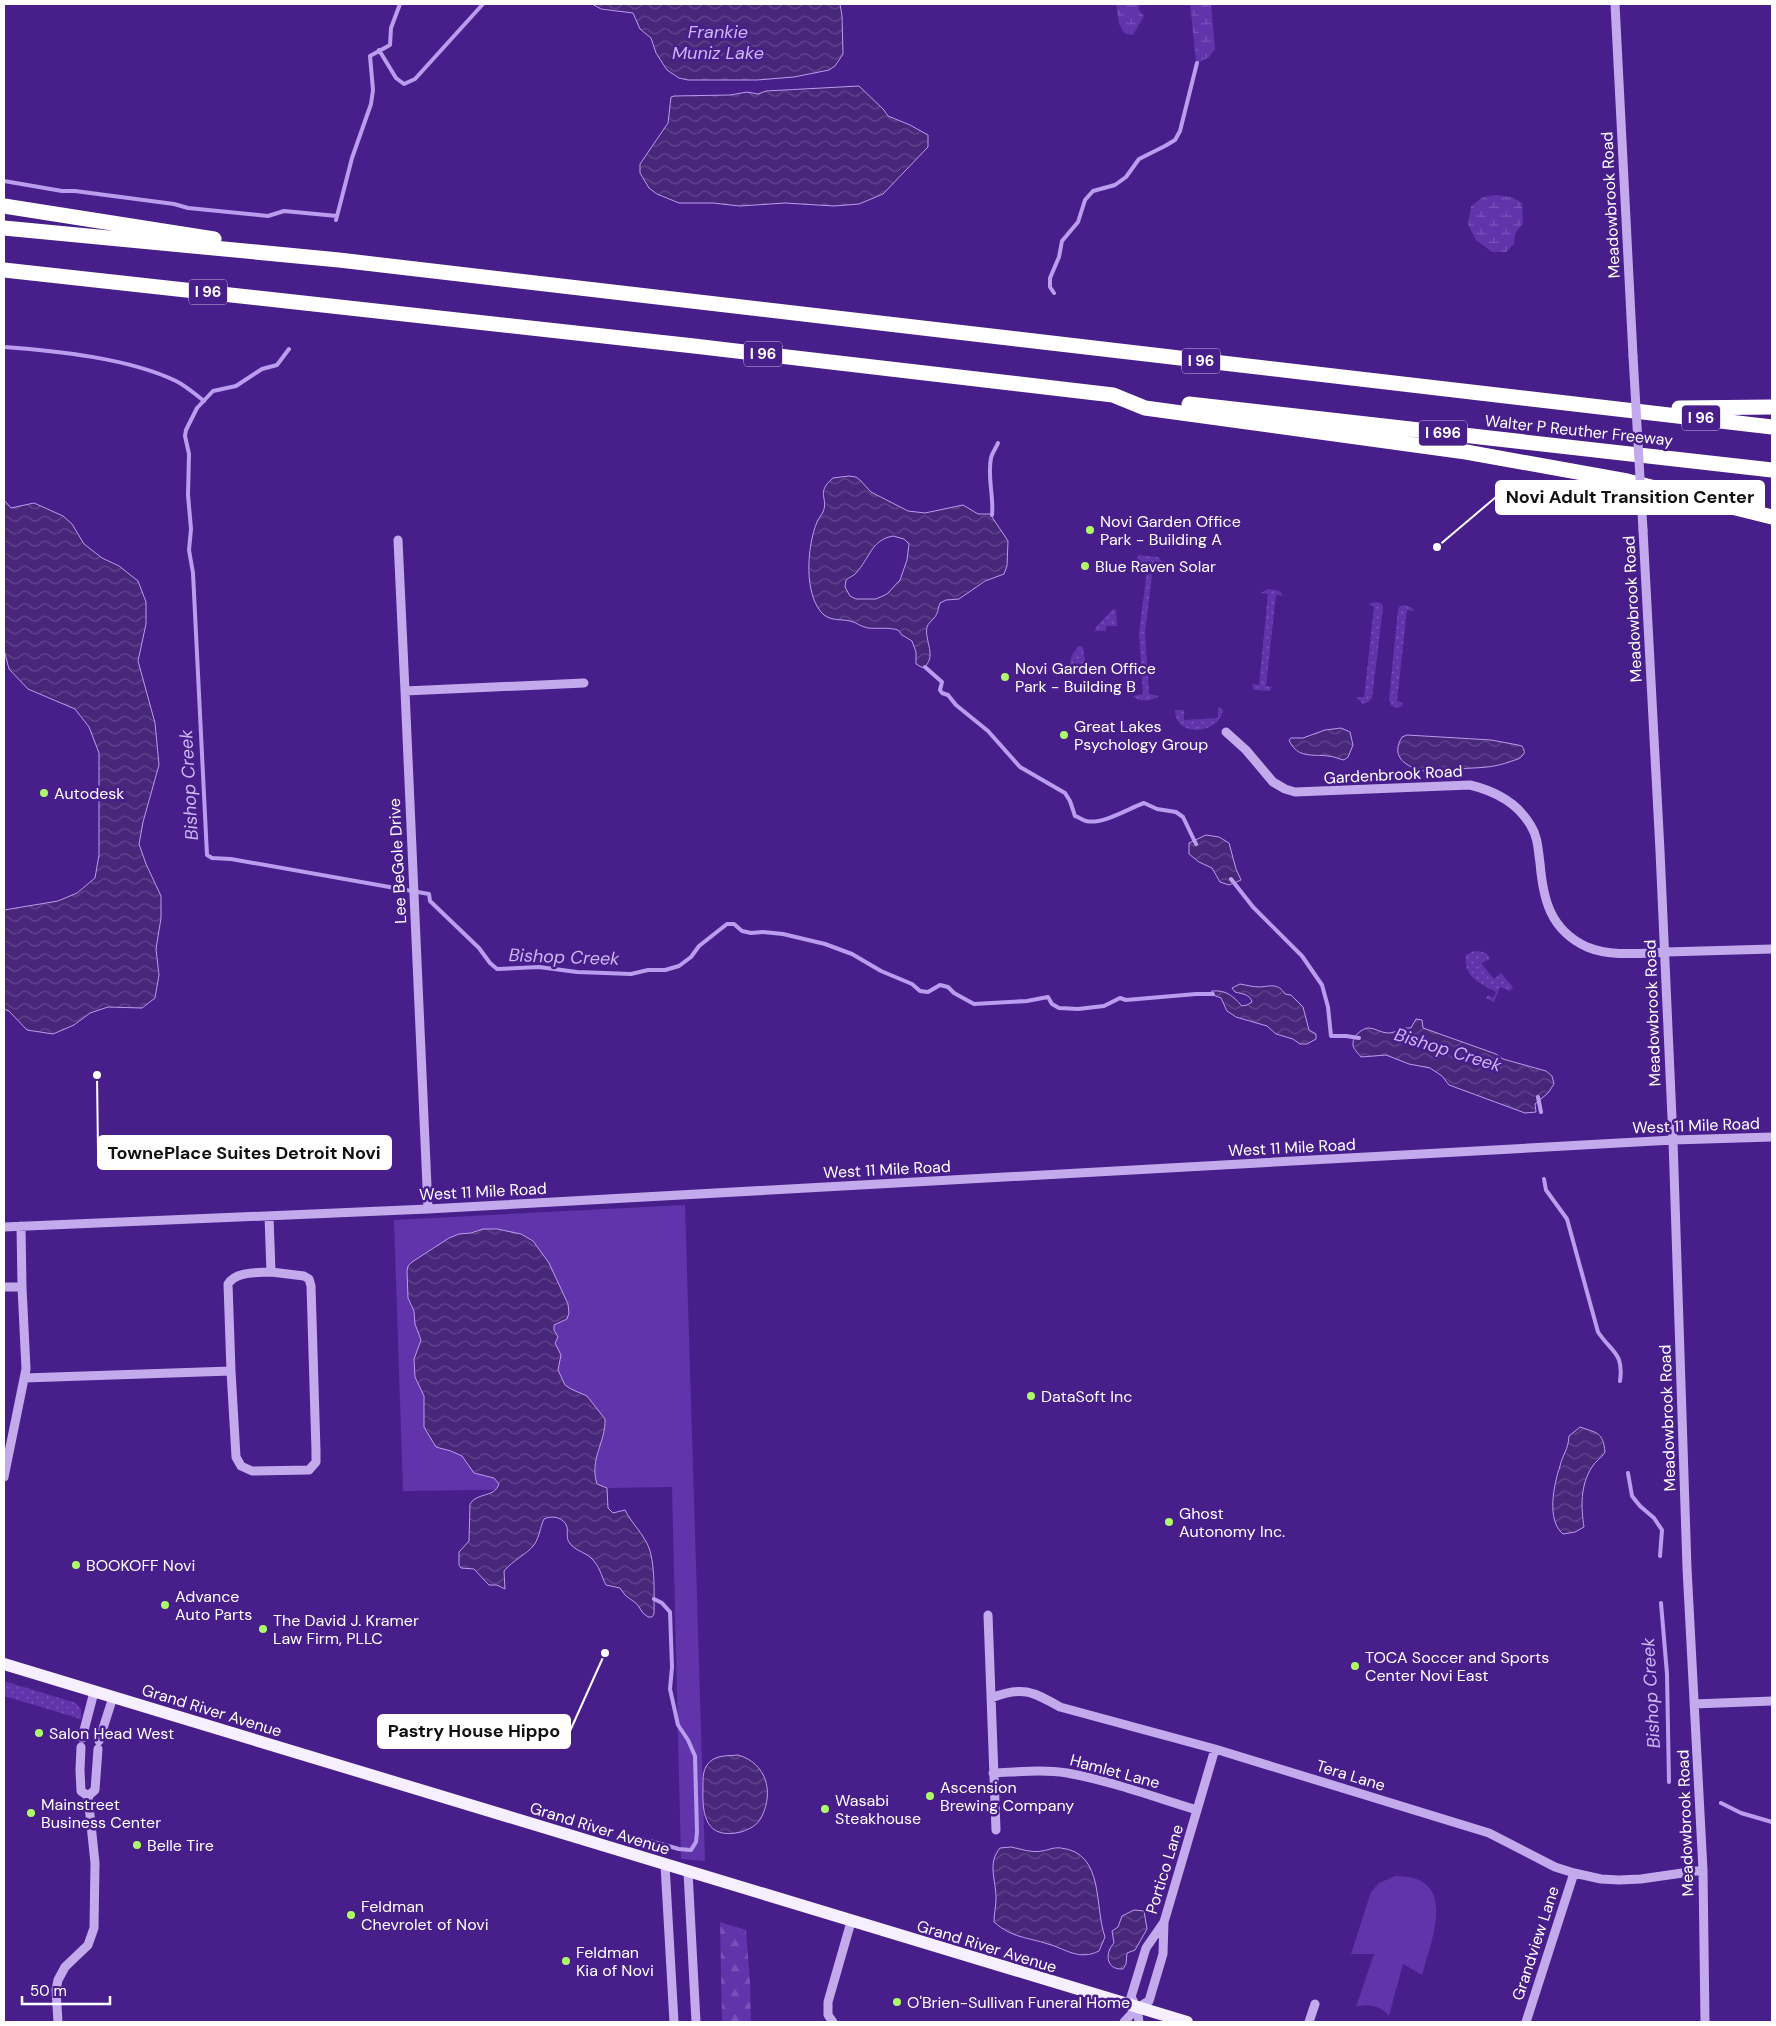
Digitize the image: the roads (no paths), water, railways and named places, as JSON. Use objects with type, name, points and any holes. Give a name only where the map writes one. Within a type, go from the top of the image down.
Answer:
[{"type":"highway","points":[[4,206],[121,223],[339,260]]},
{"type":"highway","name":"I 96","points":[[4,228],[339,260],[1772,427]]},
{"type":"highway","name":"I 96","points":[[4,270],[694,346],[1113,395]]},
{"type":"highway","points":[[1113,395],[1145,408],[1466,452],[1617,480],[1772,517]]},
{"type":"highway","name":"Walter P Reuther Freeway","points":[[1113,395],[1772,470]]},
{"type":"highway","points":[[1629,410],[1772,408]]},
{"type":"main road","name":"Grand River Avenue","points":[[4,1664],[851,1922],[1187,2022]]},
{"type":"street","name":"Meadowbrook Road","points":[[1615,4],[1665,952],[1687,1568],[1703,1870],[1705,2022]]},
{"type":"street","name":"Lee BeGole Drive","points":[[398,540],[428,1209]]},
{"type":"street","points":[[405,691],[584,683]]},
{"type":"street","name":"Gardenbrook Road","points":[[1226,732],[1246,750],[1273,782],[1295,792],[1470,785],[1497,794],[1518,809],[1531,826],[1538,846],[1541,880],[1547,904],[1560,927],[1572,938],[1588,947],[1606,952],[1772,948]]},
{"type":"street","name":"West 11 Mile Road","points":[[4,1227],[428,1209],[1673,1140],[1772,1137]]},
{"type":"street","points":[[269,1216],[271,1272]]},
{"type":"street","points":[[4,1477],[26,1369],[21,1226]]},
{"type":"street","points":[[271,1272],[304,1276],[309,1279],[311,1286],[316,1462],[309,1470],[252,1471],[241,1466],[236,1457],[231,1371],[228,1284],[232,1279],[240,1275],[271,1272]]},
{"type":"street","points":[[4,1286],[22,1287]]},
{"type":"street","points":[[24,1378],[231,1371]]},
{"type":"street","points":[[988,1615],[996,1830]]},
{"type":"street","name":"Tera Lane","points":[[991,1698],[1006,1692],[1028,1691],[1038,1694],[1060,1707],[1215,1749],[1489,1833],[1555,1867],[1574,1873],[1601,1879],[1641,1880],[1703,1870]]},
{"type":"street","points":[[58,2022],[56,1990],[58,1980],[65,1967],[88,1945],[94,1928],[95,1863],[88,1796],[81,1791],[80,1780],[82,1742],[94,1692]]},
{"type":"street","points":[[88,1796],[95,1790],[98,1745],[113,1697]]},
{"type":"street","points":[[1694,1704],[1772,1702]]},
{"type":"street","name":"Portico Lane","points":[[1139,2022],[1137,2008],[1131,1997],[1135,1978],[1146,1948],[1164,1922],[1215,1749]]},
{"type":"street","name":"Hamlet Lane","points":[[993,1773],[1045,1771],[1066,1773],[1088,1777],[1197,1810]]},
{"type":"street","points":[[665,1865],[674,2022]]},
{"type":"street","points":[[688,1872],[696,2022]]},
{"type":"street","name":"Grandview Lane","points":[[1526,2022],[1574,1873]]},
{"type":"street","points":[[833,2022],[828,2015],[828,2002],[851,1922]]},
{"type":"street","points":[[1124,2022],[1137,2008],[1149,2001],[1163,1954],[1164,1922]]},
{"type":"street","points":[[1309,2022],[1315,2004]]},
{"type":"water","name":"Frankie Muniz Lake","points":[[592,4],[840,4],[843,54],[835,66],[829,70],[794,77],[757,80],[688,80],[679,78],[667,70],[656,53],[651,38],[640,29],[633,13],[601,9]]},
{"type":"water","points":[[859,86],[888,116],[928,135],[928,147],[883,194],[859,204],[834,206],[785,203],[740,206],[713,203],[679,203],[657,194],[649,188],[640,173],[640,164],[668,123],[671,97],[730,95],[747,92],[758,94],[766,91]]},
{"type":"water","points":[[856,477],[871,492],[908,511],[925,513],[963,505],[978,514],[990,514],[1008,541],[1007,566],[1004,574],[985,581],[959,599],[946,600],[940,603],[936,615],[927,627],[930,659],[923,668],[916,664],[916,652],[912,641],[898,630],[868,628],[852,622],[830,618],[824,615],[817,607],[810,584],[809,557],[817,521],[823,512],[825,488],[833,478]],"holes":[[[893,536],[904,539],[909,544],[907,560],[900,580],[887,594],[876,599],[856,599],[850,596],[845,587],[846,580],[861,567],[871,550],[886,538]]]},
{"type":"water","points":[[4,500],[11,508],[34,503],[63,516],[72,524],[84,544],[102,558],[119,566],[138,581],[146,602],[146,624],[138,661],[155,723],[159,765],[143,822],[139,844],[161,896],[161,918],[156,949],[159,975],[155,998],[142,1008],[108,1007],[90,1013],[74,1025],[53,1034],[27,1030],[9,1011],[4,1009],[4,910],[58,901],[77,893],[95,878],[99,855],[99,753],[89,727],[75,709],[28,689],[9,669],[4,650]]},
{"type":"water","points":[[1341,728],[1350,732],[1353,745],[1348,757],[1344,760],[1330,756],[1301,753],[1292,746],[1289,740],[1291,738],[1303,738],[1325,730]]},
{"type":"water","points":[[1407,735],[1491,740],[1522,746],[1524,753],[1519,759],[1497,765],[1435,773],[1417,769],[1402,761],[1398,754],[1398,747],[1402,737]]},
{"type":"water","points":[[1206,835],[1219,837],[1229,843],[1241,880],[1229,885],[1220,882],[1212,868],[1199,862],[1189,854],[1189,843]]},
{"type":"water","points":[[1240,984],[1257,987],[1274,986],[1280,988],[1285,994],[1291,995],[1303,1007],[1309,1030],[1316,1034],[1316,1039],[1307,1044],[1300,1044],[1293,1039],[1276,1034],[1267,1026],[1236,1017],[1227,1011],[1221,998],[1210,994],[1212,991],[1225,992],[1242,1006],[1247,1005],[1252,1002],[1249,997],[1235,992],[1232,988]]},
{"type":"water","points":[[1416,1019],[1422,1020],[1423,1028],[1496,1054],[1503,1059],[1546,1071],[1552,1076],[1554,1084],[1548,1093],[1535,1104],[1536,1112],[1525,1113],[1449,1085],[1442,1076],[1430,1068],[1409,1064],[1386,1055],[1361,1057],[1353,1047],[1358,1033],[1366,1028],[1391,1033],[1411,1028]]},
{"type":"water","points":[[483,1229],[497,1229],[521,1234],[533,1241],[549,1263],[568,1304],[569,1313],[567,1319],[554,1325],[554,1330],[558,1337],[555,1343],[561,1355],[558,1370],[565,1385],[587,1396],[605,1419],[605,1427],[595,1467],[597,1484],[607,1488],[608,1508],[613,1513],[625,1510],[649,1547],[654,1576],[654,1614],[652,1617],[648,1617],[643,1613],[637,1604],[625,1595],[620,1588],[606,1585],[594,1561],[571,1545],[568,1539],[567,1527],[561,1519],[551,1517],[544,1519],[534,1545],[504,1571],[505,1589],[497,1585],[489,1585],[474,1569],[461,1568],[459,1565],[459,1552],[469,1541],[470,1504],[473,1500],[494,1491],[499,1484],[494,1478],[474,1473],[462,1456],[436,1447],[424,1427],[424,1396],[415,1377],[414,1359],[421,1340],[415,1324],[414,1311],[408,1298],[407,1271],[408,1266],[412,1262],[449,1238]]},
{"type":"water","points":[[1580,1427],[1601,1437],[1605,1452],[1593,1465],[1585,1481],[1582,1504],[1584,1527],[1575,1532],[1563,1534],[1558,1528],[1553,1511],[1554,1492],[1569,1436]]},
{"type":"water","points":[[738,1755],[748,1759],[761,1771],[767,1788],[766,1807],[760,1819],[751,1828],[729,1834],[713,1829],[708,1824],[704,1808],[703,1780],[706,1766],[715,1758]]},
{"type":"water","points":[[1011,1847],[1034,1852],[1061,1848],[1075,1852],[1085,1860],[1091,1870],[1095,1883],[1105,1937],[1099,1951],[1085,1955],[1073,1953],[1013,1934],[994,1922],[996,1891],[993,1872],[994,1860],[1000,1848]]},
{"type":"water","points":[[1134,1910],[1144,1911],[1147,1929],[1135,1950],[1127,1953],[1126,1964],[1123,1969],[1117,1969],[1108,1960],[1109,1951],[1114,1943],[1112,1931],[1118,1927],[1122,1916]]},
{"type":"waterway","name":"Bishop Creek","points":[[336,220],[352,158],[371,104],[373,90],[370,56],[390,45],[391,28],[400,4]]},
{"type":"waterway","points":[[379,50],[396,78],[404,84],[415,79],[483,4]]},
{"type":"waterway","points":[[1054,293],[1050,287],[1050,278],[1059,257],[1062,241],[1078,222],[1085,200],[1093,191],[1115,185],[1126,177],[1139,159],[1175,140],[1180,131],[1197,63]]},
{"type":"waterway","points":[[4,181],[62,191],[174,204],[188,208],[268,216],[284,211],[337,216]]},
{"type":"waterway","points":[[4,347],[69,353],[114,361],[157,373],[176,381],[204,401]]},
{"type":"waterway","name":"Bishop Creek","points":[[289,349],[277,365],[262,369],[236,386],[213,391],[197,408],[185,436],[189,454],[188,495],[191,529],[189,550],[193,573],[207,855],[212,858],[231,859],[429,894],[430,901],[479,948],[497,969],[539,967],[577,972],[631,974],[648,970],[665,970],[679,966],[691,957],[699,946],[727,924],[734,924],[742,931],[751,933],[783,934],[825,944],[852,954],[881,971],[912,984],[920,991],[928,992],[940,985],[948,987],[954,993],[974,1004],[1027,1001],[1048,997],[1052,1004],[1059,1008],[1078,1009],[1104,1006],[1120,998],[1126,1000],[1213,994]]},
{"type":"waterway","points":[[992,515],[990,465],[998,443]]},
{"type":"waterway","points":[[925,667],[942,682],[940,690],[942,693],[948,695],[956,705],[988,731],[1020,767],[1065,793],[1075,816],[1086,821],[1100,821],[1144,803],[1157,809],[1176,812],[1183,817],[1196,844]]},
{"type":"waterway","points":[[1231,879],[1253,907],[1302,956],[1322,985],[1328,1007],[1331,1036],[1359,1038]]},
{"type":"waterway","name":"Bishop Creek","points":[[1538,1097],[1541,1112]]},
{"type":"waterway","name":"Bishop Creek","points":[[1544,1179],[1546,1190],[1567,1219],[1598,1332],[1616,1354],[1620,1364],[1620,1381]]},
{"type":"waterway","name":"Bishop Creek","points":[[1628,1473],[1632,1496],[1654,1518],[1662,1530],[1660,1556]]},
{"type":"waterway","points":[[639,1838],[679,1849],[691,1850],[696,1842],[697,1832],[695,1756],[688,1740],[678,1725],[670,1689],[672,1667],[670,1612],[662,1603],[654,1599]]},
{"type":"waterway","name":"Bishop Creek","points":[[1661,1603],[1667,1674],[1669,1782]]},
{"type":"waterway","name":"Bishop Creek","points":[[1721,1803],[1741,1813],[1772,1822]]},
{"type":"place","name":"Novi Garden Office Park - Building A","points":[[1090,530]]},
{"type":"place","name":"Novi Adult Transition Center","points":[[1437,547]]},
{"type":"place","name":"Blue Raven Solar","points":[[1085,566]]},
{"type":"place","name":"Novi Garden Office Park - Building B","points":[[1005,677]]},
{"type":"place","name":"Great Lakes Psychology Group","points":[[1064,735]]},
{"type":"place","name":"Autodesk","points":[[44,793]]},
{"type":"place","name":"TownePlace Suites Detroit Novi","points":[[97,1075]]},
{"type":"place","name":"DataSoft Inc","points":[[1031,1396]]},
{"type":"place","name":"Ghost Autonomy Inc.","points":[[1169,1522]]},
{"type":"place","name":"BOOKOFF Novi","points":[[76,1565]]},
{"type":"place","name":"Advance Auto Parts","points":[[165,1605]]},
{"type":"place","name":"The David J. Kramer Law Firm, PLLC","points":[[263,1629]]},
{"type":"place","name":"Pastry House Hippo","points":[[605,1653]]},
{"type":"place","name":"TOCA Soccer and Sports Center Novi East","points":[[1355,1666]]},
{"type":"place","name":"Salon Head West","points":[[39,1733]]},
{"type":"place","name":"Ascension Brewing Company","points":[[930,1796]]},
{"type":"place","name":"Wasabi Steakhouse","points":[[825,1809]]},
{"type":"place","name":"Mainstreet Business Center","points":[[31,1813]]},
{"type":"place","name":"Belle Tire","points":[[137,1845]]},
{"type":"place","name":"Feldman Chevrolet of Novi","points":[[351,1915]]},
{"type":"place","name":"Feldman Kia of Novi","points":[[566,1961]]},
{"type":"place","name":"O'Brien-Sullivan Funeral Home","points":[[897,2002]]}]
